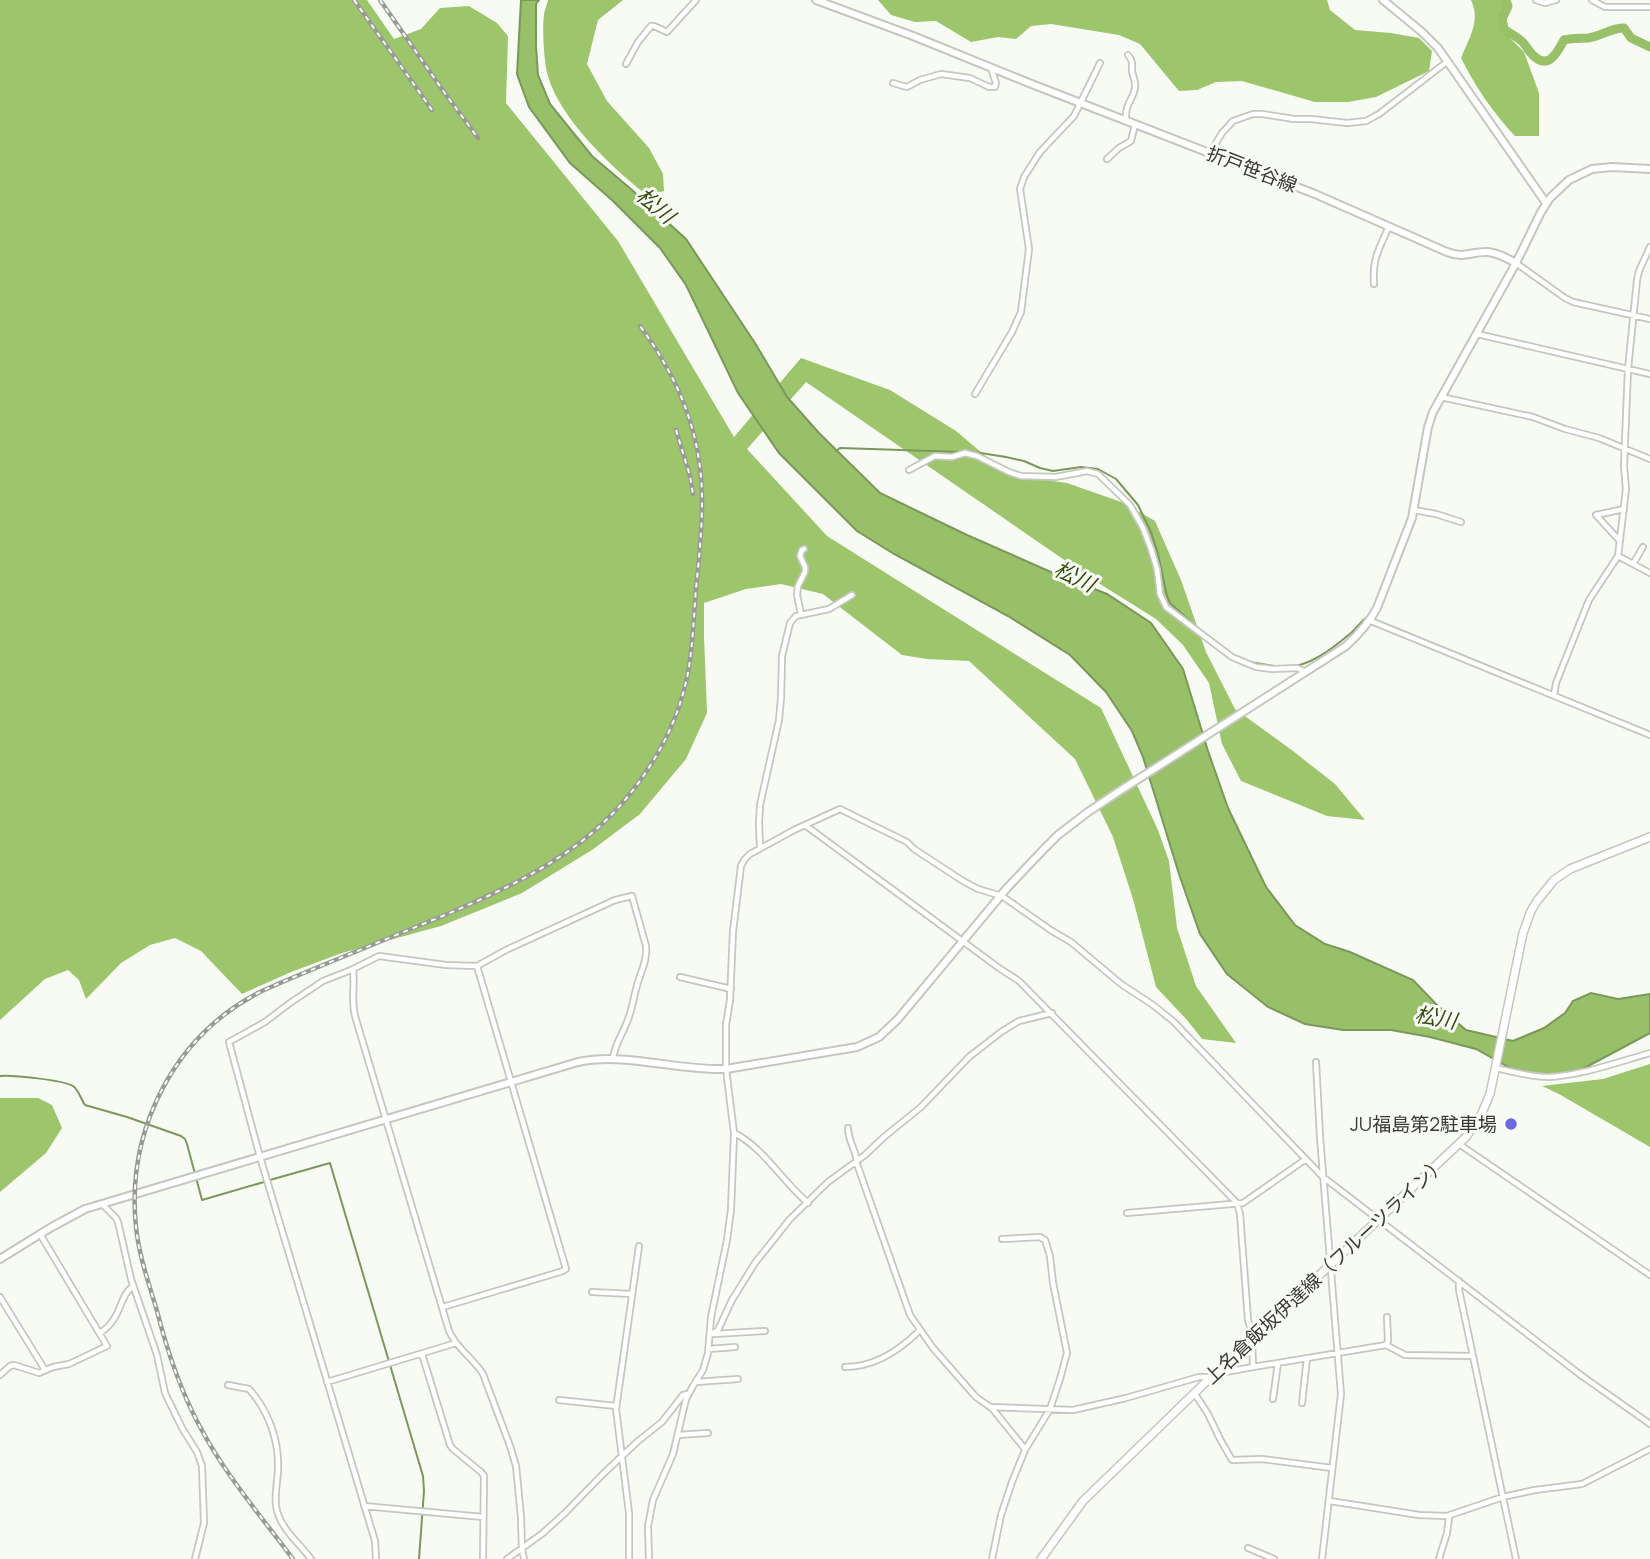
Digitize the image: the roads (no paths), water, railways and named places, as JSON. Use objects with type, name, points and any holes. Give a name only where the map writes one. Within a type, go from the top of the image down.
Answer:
[{"type":"main road","name":"上名倉飯坂伊達線（フルーツライン）","points":[[1041,1559],[1083,1502],[1220,1368],[1459,1144],[1473,1127],[1490,1094],[1526,922],[1537,901],[1562,874],[1584,862],[1650,837]]},
{"type":"street","points":[[626,64],[650,27],[667,32],[696,0]]},
{"type":"street","name":"折戸笹谷線","points":[[816,0],[1315,194],[1455,255],[1490,252],[1516,263]]},
{"type":"street","points":[[1383,0],[1422,32],[1448,61],[1546,203]]},
{"type":"street","points":[[1536,0],[1545,3],[1556,0]]},
{"type":"street","points":[[1592,0],[1605,8],[1650,7]]},
{"type":"street","points":[[1126,120],[1126,108],[1136,85],[1132,70],[1133,61],[1128,55]]},
{"type":"street","points":[[1210,153],[1233,121],[1253,114],[1358,123],[1366,121],[1448,61]]},
{"type":"street","points":[[975,394],[1021,312],[1029,249],[1020,189],[1022,181],[1040,152],[1072,120],[1100,63]]},
{"type":"street","points":[[893,83],[907,87],[941,74],[970,78],[995,88],[991,68]]},
{"type":"street","points":[[1107,159],[1131,141],[1135,124]]},
{"type":"street","points":[[0,1259],[78,1212],[578,1062],[613,1058],[707,1070],[726,1069],[847,1049],[873,1041],[898,1018],[1001,895],[1058,835],[1088,812],[1346,646],[1371,621],[1414,510],[1428,426],[1433,412],[1516,263],[1546,203],[1569,180],[1592,169],[1650,169]]},
{"type":"street","points":[[1374,285],[1374,260],[1389,225]]},
{"type":"street","points":[[1554,695],[1556,682],[1588,600],[1618,556],[1626,486],[1624,466],[1633,315],[1639,271],[1650,247]]},
{"type":"street","points":[[1516,263],[1573,302],[1650,319]]},
{"type":"street","points":[[1477,334],[1650,373]]},
{"type":"street","points":[[1441,397],[1533,417],[1599,438],[1650,459]]},
{"type":"street","points":[[909,470],[935,456],[952,457],[965,453],[1021,476],[1056,477],[1081,471],[1098,474],[1130,505],[1143,528],[1151,549],[1161,598],[1166,607],[1232,657],[1256,667],[1297,668],[1306,671]]},
{"type":"street","points":[[1620,540],[1596,515],[1624,509]]},
{"type":"street","points":[[1414,510],[1461,522]]},
{"type":"street","points":[[1633,564],[1643,547]]},
{"type":"street","points":[[801,614],[797,591],[805,572],[800,556],[804,549]]},
{"type":"street","points":[[1618,556],[1650,573]]},
{"type":"street","points":[[760,848],[760,805],[779,720],[784,644],[792,620],[801,614],[829,609],[852,596]]},
{"type":"street","points":[[1371,621],[1650,735]]},
{"type":"street","points":[[649,1559],[648,1525],[653,1500],[673,1454],[689,1395],[703,1370],[709,1349],[711,1317],[731,1210],[734,1133],[726,1069],[726,1026],[741,866],[747,856],[760,848],[840,810],[907,842],[962,881],[978,889],[1001,895],[1075,945],[1121,984],[1167,1016],[1323,1177],[1650,1424]]},
{"type":"street","points":[[805,825],[1019,981],[1237,1205],[1240,1214],[1248,1320],[1254,1336],[1253,1367]]},
{"type":"street","points":[[376,1559],[375,1541],[260,1157],[229,1042],[265,1022],[323,981],[365,961],[382,956],[426,963],[477,966],[615,900],[632,897],[647,954],[613,1058]]},
{"type":"street","points":[[443,1307],[565,1270],[477,966]]},
{"type":"street","points":[[353,969],[353,1009],[449,1331],[483,1374],[513,1454],[518,1478],[524,1559]]},
{"type":"street","points":[[680,977],[731,989]]},
{"type":"street","points":[[711,1335],[718,1330],[732,1300],[755,1263],[790,1219],[828,1182],[858,1161],[921,1107],[970,1057],[1001,1032],[1018,1021],[1052,1013]]},
{"type":"street","points":[[1496,1068],[1548,1077],[1650,1053]]},
{"type":"street","points":[[1316,1062],[1341,1394],[1322,1559]]},
{"type":"street","points":[[848,1128],[857,1164],[910,1315],[976,1396],[990,1407],[1025,1450]]},
{"type":"street","points":[[734,1133],[765,1158],[808,1203]]},
{"type":"street","points":[[1459,1144],[1650,1275]]},
{"type":"street","points":[[1127,1213],[1237,1205],[1306,1159]]},
{"type":"street","points":[[102,1204],[118,1222],[134,1286],[157,1355],[165,1393],[201,1463],[204,1523],[195,1559]]},
{"type":"street","points":[[0,1375],[14,1365],[37,1373],[69,1364],[105,1348],[106,1343],[100,1332],[40,1234]]},
{"type":"street","points":[[992,1559],[1001,1515],[1012,1482],[1025,1450],[1050,1409],[1067,1353],[1045,1240],[1002,1239]]},
{"type":"street","points":[[629,1559],[629,1513],[616,1406],[639,1246]]},
{"type":"street","points":[[1459,1281],[1516,1559]]},
{"type":"street","points":[[100,1332],[113,1322],[128,1290],[134,1286]]},
{"type":"street","points":[[592,1292],[632,1294]]},
{"type":"street","points":[[0,1297],[45,1370]]},
{"type":"street","points":[[1386,1345],[1387,1317]]},
{"type":"street","points":[[845,1367],[870,1364],[886,1356],[920,1330]]},
{"type":"street","points":[[711,1335],[765,1331]]},
{"type":"street","points":[[327,1382],[456,1343]]},
{"type":"street","points":[[1220,1368],[1226,1372],[1386,1345],[1405,1355],[1473,1356]]},
{"type":"street","points":[[709,1349],[735,1347]]},
{"type":"street","points":[[422,1354],[450,1446],[484,1476],[483,1559]]},
{"type":"street","points":[[1302,1403],[1307,1358]]},
{"type":"street","points":[[1273,1399],[1278,1363]]},
{"type":"street","points":[[990,1407],[1073,1410],[1199,1377],[1210,1378]]},
{"type":"street","points":[[695,1382],[738,1379]]},
{"type":"street","points":[[228,1385],[249,1389],[265,1412],[276,1447],[277,1513],[311,1559]]},
{"type":"street","points":[[1194,1393],[1232,1460],[1262,1459],[1332,1468]]},
{"type":"street","points":[[508,1559],[551,1527],[637,1442],[662,1422],[684,1395],[689,1395]]},
{"type":"street","points":[[559,1400],[616,1406]]},
{"type":"street","points":[[678,1435],[708,1433]]},
{"type":"street","points":[[1330,1500],[1419,1515],[1447,1516],[1503,1497],[1582,1484],[1650,1449]]},
{"type":"street","points":[[364,1506],[483,1517]]},
{"type":"street","points":[[1439,1559],[1449,1525],[1447,1516]]},
{"type":"street","points":[[1248,1548],[1274,1559]]},
{"type":"water","name":"松川","points":[[521,0],[539,0],[536,4],[538,75],[550,104],[592,156],[686,239],[755,343],[787,397],[819,433],[880,493],[967,535],[1107,594],[1151,623],[1183,669],[1228,808],[1266,887],[1295,925],[1325,944],[1413,980],[1466,1030],[1513,1041],[1544,1028],[1565,1013],[1573,1001],[1591,993],[1618,999],[1650,994],[1650,1033],[1579,1071],[1545,1075],[1512,1069],[1476,1049],[1430,1037],[1391,1030],[1343,1030],[1305,1024],[1268,1007],[1227,974],[1200,934],[1143,757],[1132,731],[1106,692],[1070,655],[1008,616],[857,531],[779,453],[738,393],[686,285],[660,248],[570,163],[529,107],[517,74]]},
{"type":"waterway","points":[[1506,0],[1508,6],[1502,19],[1504,29],[1521,40],[1541,61],[1554,56],[1564,40],[1588,38],[1619,28],[1624,28],[1631,38],[1650,47]]},
{"type":"waterway","points":[[836,451],[840,448],[962,452]]},
{"type":"waterway","points":[[968,451],[1024,461],[1053,471],[1081,467],[1098,469],[1116,479],[1138,505],[1151,532],[1170,603],[1202,632]]},
{"type":"waterway","points":[[1296,666],[1325,653],[1367,617]]},
{"type":"waterway","points":[[1373,619],[1650,732]]},
{"type":"waterway","points":[[1250,662],[1280,667]]},
{"type":"waterway","points":[[0,1076],[38,1078],[68,1084],[75,1088],[85,1105],[181,1136],[187,1144],[202,1200],[264,1182]]},
{"type":"waterway","points":[[270,1180],[330,1163],[423,1476],[419,1559]]},
{"type":"railway","points":[[354,0],[432,110]]},
{"type":"railway","points":[[380,0],[478,138]]},
{"type":"railway","points":[[293,1559],[208,1441],[185,1396],[169,1354],[142,1259],[136,1227],[135,1191],[139,1155],[148,1121],[162,1089],[181,1059],[204,1033],[231,1010],[262,991],[471,904],[521,880],[590,835],[629,795],[650,766],[674,719],[689,667],[702,501],[698,453],[686,408],[666,366],[640,326]]},
{"type":"railway","points":[[676,430],[693,494]]},
{"type":"place","name":"JU福島第2駐車場","points":[[1511,1124]]}]
